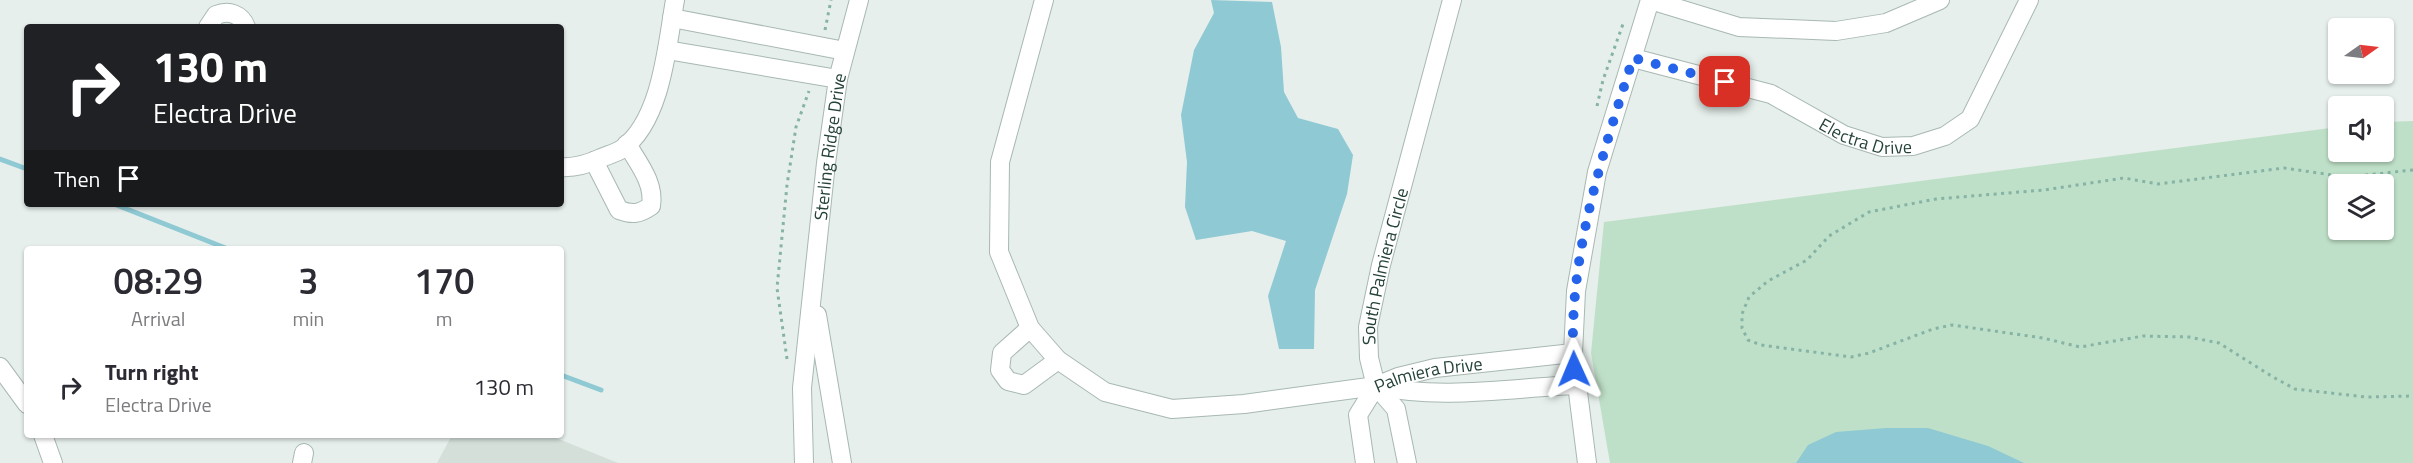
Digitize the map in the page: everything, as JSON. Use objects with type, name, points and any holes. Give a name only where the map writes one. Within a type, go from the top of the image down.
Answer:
[{"type":"street","name":"Sterling Ridge Drive","points":[[804,463],[802,388],[826,163],[838,79],[859,0]]},
{"type":"street","points":[[1044,0],[1000,162],[999,252],[1030,328],[1058,360],[1105,392],[1172,409],[1244,404],[1376,386]]},
{"type":"street","name":"South Palmiera Circle","points":[[1376,386],[1369,358],[1368,327],[1380,265],[1452,0]]},
{"type":"street","points":[[1587,463],[1575,386],[1573,352],[1576,291],[1597,172],[1650,0],[1739,27],[1836,31],[1886,23],[1940,0]]},
{"type":"street","name":"Electra Drive","points":[[1633,58],[1771,94],[1844,135],[1881,147],[1912,146],[1945,136],[1970,119],[2030,0]]},
{"type":"street","points":[[564,167],[586,165],[621,149],[647,118],[655,98],[667,50],[674,9],[845,51]]},
{"type":"street","points":[[210,24],[216,15],[230,12],[242,18],[245,24]]},
{"type":"street","points":[[667,50],[838,79]]},
{"type":"street","points":[[594,161],[620,210],[631,214],[641,213],[651,206],[653,195],[651,187],[627,144]]},
{"type":"street","name":"Sterling Ridge Drive","points":[[813,295],[843,463]]},
{"type":"street","points":[[1030,328],[1002,353],[1000,370],[1008,381],[1024,385],[1058,360]]},
{"type":"street","name":"Palmiera Drive","points":[[1376,386],[1398,377],[1435,368],[1573,352]]},
{"type":"street","points":[[0,366],[24,400]]},
{"type":"street","points":[[1365,463],[1358,415],[1376,386]]},
{"type":"street","points":[[1376,386],[1396,409],[1407,463]]},
{"type":"street","name":"Palmiera Drive","points":[[1376,386],[1436,393],[1575,386]]},
{"type":"street","points":[[44,438],[53,463]]},
{"type":"path","points":[[820,46],[831,0]]},
{"type":"path","points":[[788,368],[777,288],[787,185],[796,127],[814,75]]},
{"type":"path","points":[[2413,170],[2346,177],[2284,168],[2158,184],[2124,178],[2044,190],[1936,199],[1869,212],[1829,236],[1807,260],[1768,281],[1749,297],[1742,314],[1742,328],[1748,340],[1761,345],[1851,357],[1869,354],[1933,329],[1952,326],[2011,333],[2080,347],[2143,336],[2189,336],[2219,343],[2295,389],[2366,397],[2413,396]]},
{"type":"shaded area","points":[[450,438],[556,438],[618,463],[437,463]]},
{"type":"green space","points":[[2413,121],[2413,463],[1610,463],[1591,353],[1604,222],[2328,128],[2328,162],[2394,162],[2394,122]]},
{"type":"water","points":[[1211,0],[1272,2],[1281,47],[1284,92],[1298,118],[1338,129],[1353,155],[1347,194],[1315,290],[1314,349],[1279,349],[1268,296],[1286,241],[1252,231],[1196,240],[1185,207],[1187,162],[1181,115],[1194,50],[1214,13]]},
{"type":"water","points":[[1886,428],[1928,428],[1988,446],[2024,463],[1796,463],[1808,445],[1836,432]]},
{"type":"waterway","points":[[0,159],[24,168]]},
{"type":"waterway","points":[[122,207],[220,246]]},
{"type":"waterway","points":[[564,376],[601,390]]},
{"type":"route","points":[[1574,369],[1576,291],[1586,229],[1597,172],[1633,58],[1725,82]]}]
